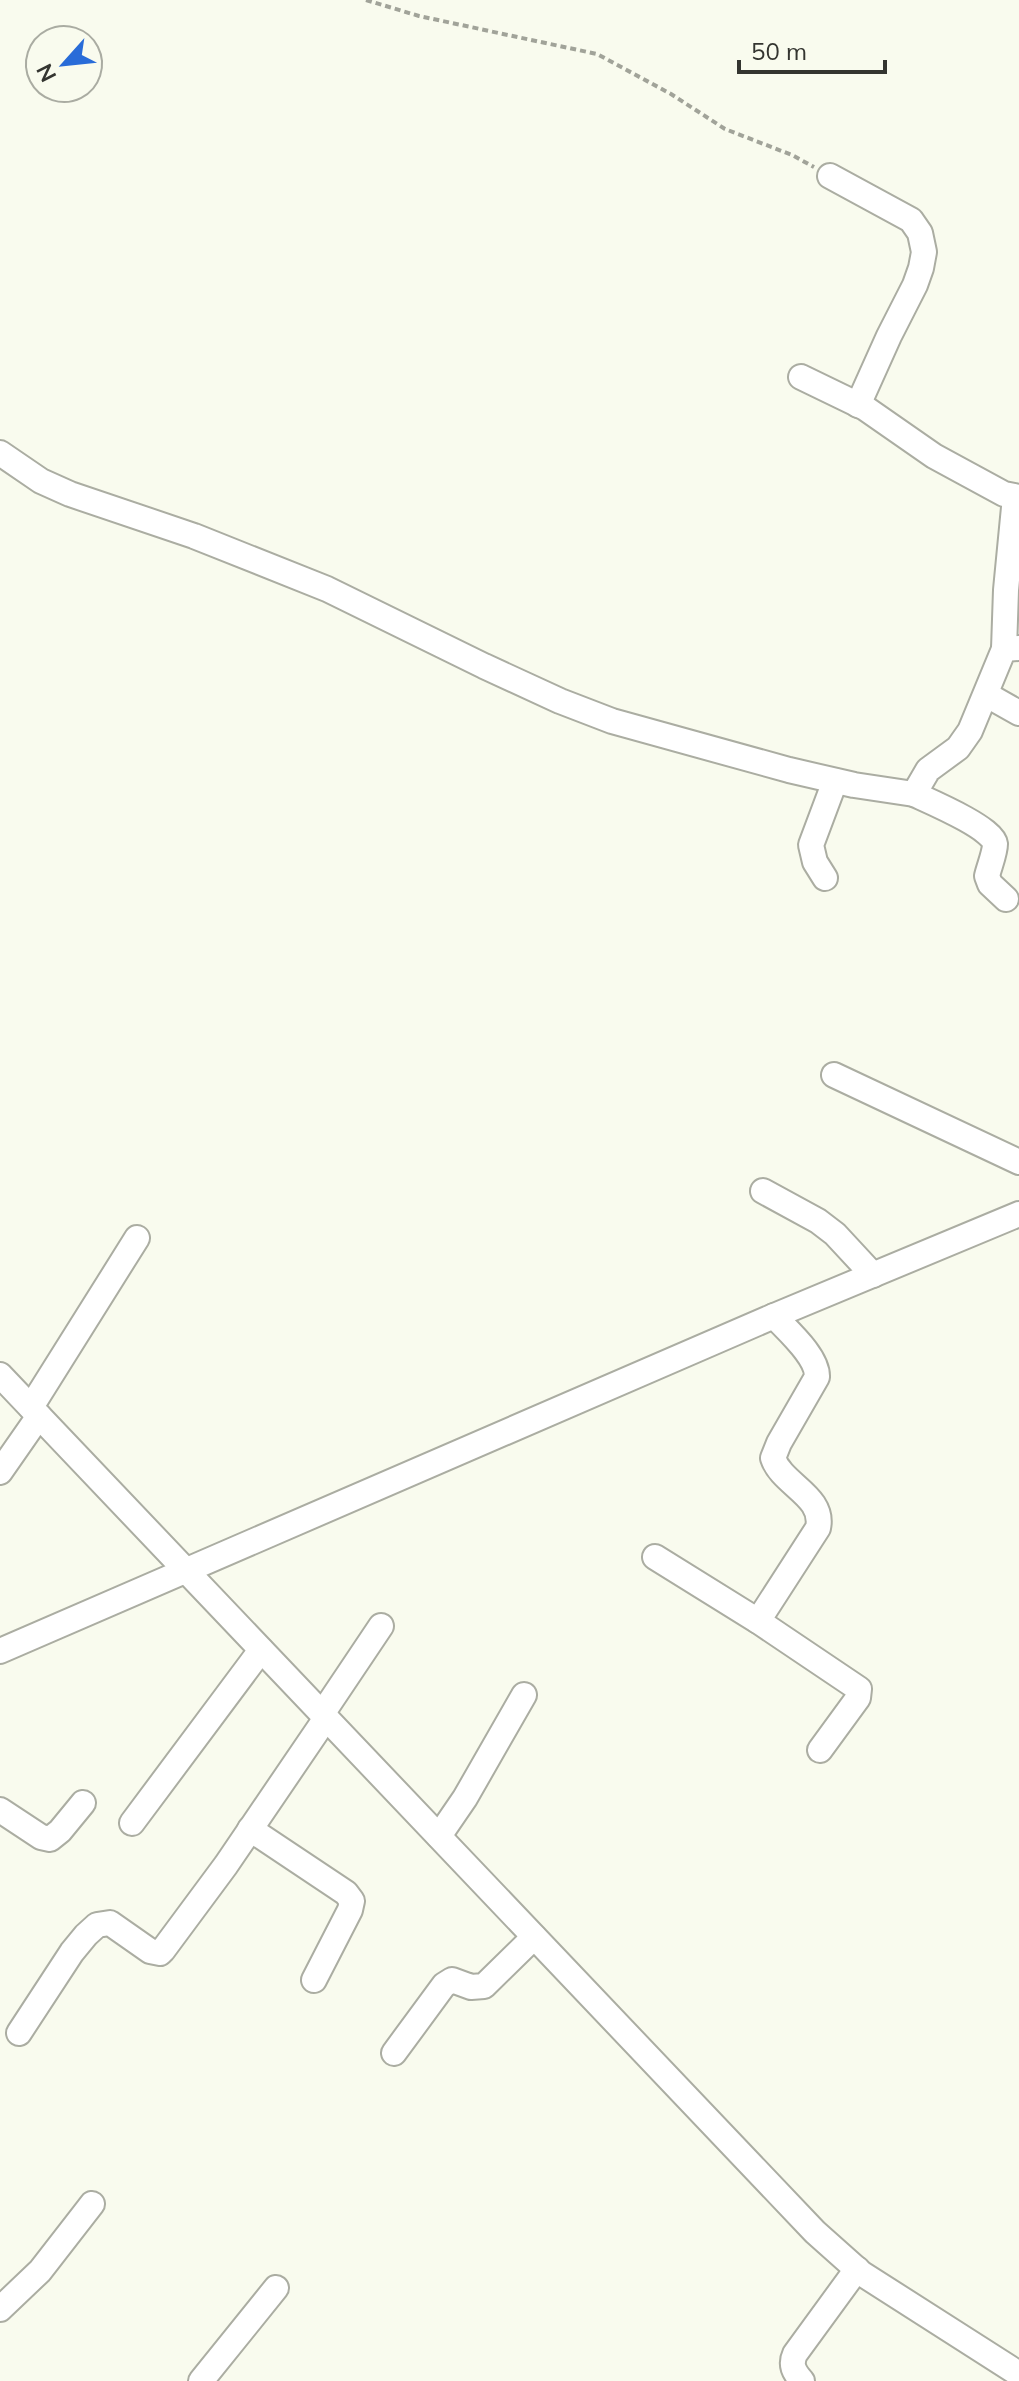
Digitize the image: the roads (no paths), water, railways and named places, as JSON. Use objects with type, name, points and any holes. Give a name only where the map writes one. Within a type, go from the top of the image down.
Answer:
[{"type":"street","points":[[830,176],[911,220],[920,233],[924,252],[915,285],[858,405]]},
{"type":"street","points":[[801,377],[858,405],[934,456],[1004,494],[1017,497],[1006,590],[1012,648],[970,731],[958,748],[928,770],[914,794]]},
{"type":"street","points":[[0,453],[41,481],[70,494],[194,536],[327,589],[560,701],[612,721],[789,770],[914,794],[963,818],[992,838],[995,846],[987,881],[1006,899]]},
{"type":"street","points":[[987,695],[1019,713]]},
{"type":"street","points":[[825,878],[815,862],[811,845],[835,781]]},
{"type":"street","points":[[834,1075],[1019,1162]]},
{"type":"street","points":[[763,1191],[826,1227],[873,1275]]},
{"type":"street","points":[[0,1651],[774,1316],[1019,1214]]},
{"type":"street","points":[[0,1472],[36,1404],[137,1238]]},
{"type":"street","points":[[758,1621],[818,1528],[820,1518],[812,1502],[777,1467],[773,1458],[818,1370],[809,1355],[774,1316]]},
{"type":"street","points":[[0,1375],[36,1404],[261,1650],[327,1709],[444,1830],[534,1937],[815,2232],[857,2269],[1019,2374]]},
{"type":"street","points":[[655,1557],[859,1689],[858,1698],[820,1750]]},
{"type":"street","points":[[19,2033],[72,1952],[97,1925],[110,1923],[150,1951],[160,1953],[163,1950],[250,1829],[381,1626]]},
{"type":"street","points":[[132,1823],[261,1650]]},
{"type":"street","points":[[444,1830],[524,1695]]},
{"type":"street","points":[[4,1820],[50,1839],[83,1803]]},
{"type":"street","points":[[250,1829],[346,1893],[352,1901],[314,1980]]},
{"type":"street","points":[[394,2053],[444,1985],[452,1980],[471,1987],[484,1986],[534,1937]]},
{"type":"street","points":[[0,2309],[47,2262],[92,2204]]},
{"type":"street","points":[[802,2381],[793,2368],[792,2360],[857,2269]]},
{"type":"street","points":[[201,2381],[276,2288]]}]
